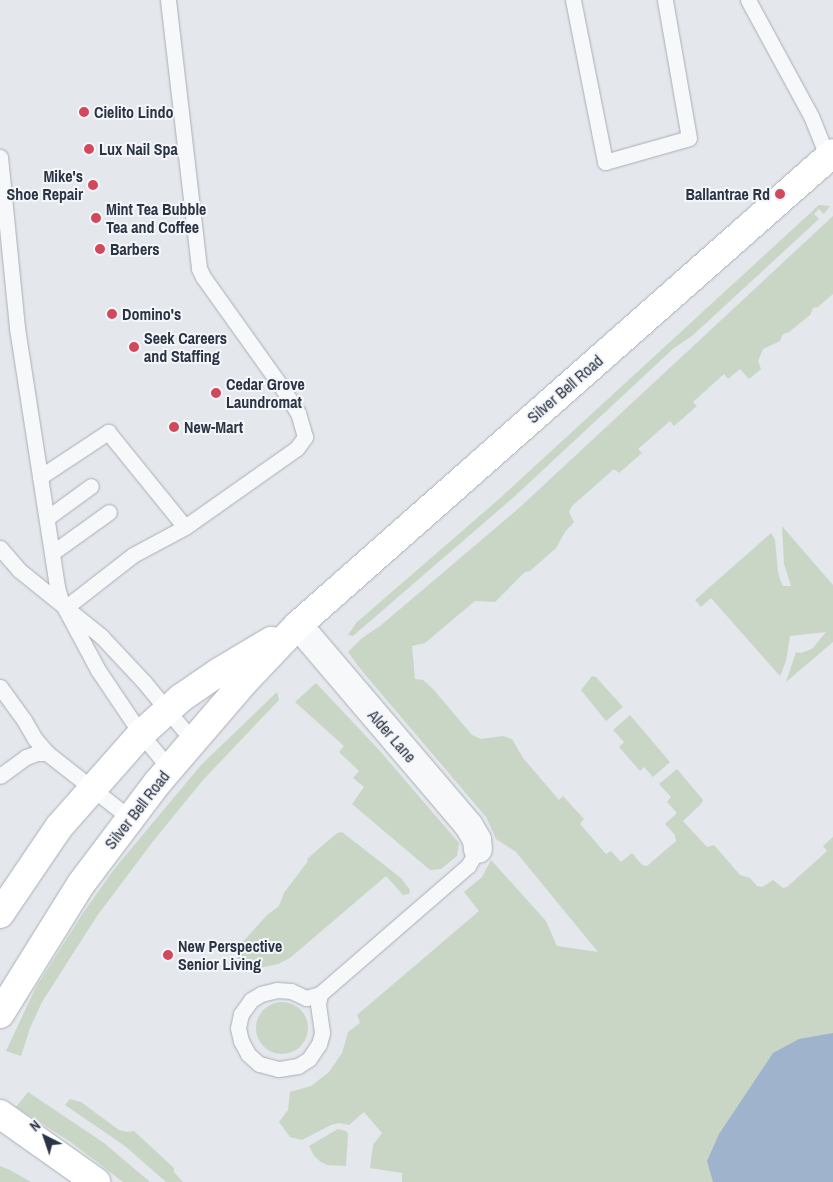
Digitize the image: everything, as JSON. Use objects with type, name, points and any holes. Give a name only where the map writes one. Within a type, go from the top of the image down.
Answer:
[{"type":"street","name":"Silver Bell Road","points":[[0,1014],[81,884],[130,818],[169,768],[298,625],[831,158]]},
{"type":"street","name":"Silver Bell Road","points":[[0,914],[59,827],[91,788],[141,734],[168,710],[219,672],[298,625]]},
{"type":"street","name":"Alder Lane","points":[[298,625],[469,826],[477,840],[478,849]]},
{"type":"street","points":[[0,1114],[96,1182]]},
{"type":"lane","points":[[65,608],[134,556],[185,527],[303,443],[305,431],[298,413],[203,277],[199,268],[168,0]]},
{"type":"lane","points":[[572,0],[605,162],[689,138],[665,0]]},
{"type":"lane","points":[[748,0],[831,158]]},
{"type":"lane","points":[[0,157],[17,328],[57,587],[65,608],[98,670],[141,734],[169,768]]},
{"type":"lane","points":[[40,477],[108,432],[126,462],[145,486],[185,527]]},
{"type":"lane","points":[[47,518],[91,486]]},
{"type":"lane","points":[[52,553],[109,512]]},
{"type":"lane","points":[[0,548],[19,570],[101,636],[168,710],[193,741]]},
{"type":"lane","points":[[0,687],[24,720],[35,740],[47,753],[130,818]]},
{"type":"lane","points":[[0,776],[26,757],[37,753],[47,753]]},
{"type":"lane","points":[[320,994],[318,1004],[322,1033],[319,1044],[309,1059],[298,1066],[278,1069],[259,1064],[248,1054],[241,1041],[238,1020],[244,1009],[255,997],[266,992],[281,989],[306,998],[320,994],[468,866],[478,849]]},
{"type":"green space","points":[[819,205],[830,206],[824,214],[819,209],[814,214],[819,219],[692,336],[674,348],[515,496],[353,636],[348,635],[356,623],[499,499]]},
{"type":"green space","points":[[833,216],[833,294],[818,307],[813,308],[810,315],[789,332],[783,334],[780,341],[763,349],[758,361],[761,369],[749,379],[740,369],[728,379],[724,374],[693,402],[697,406],[674,426],[670,421],[638,449],[642,453],[619,473],[614,469],[572,506],[569,512],[574,522],[565,532],[556,548],[530,571],[525,572],[495,602],[475,601],[425,643],[412,646],[415,679],[423,680],[433,689],[472,735],[481,739],[503,736],[512,739],[523,758],[559,800],[563,796],[584,819],[580,824],[606,854],[611,851],[621,862],[632,853],[642,865],[647,866],[676,841],[675,835],[665,824],[677,813],[667,802],[671,797],[659,784],[677,769],[703,800],[683,821],[707,847],[714,845],[740,875],[750,878],[757,886],[762,887],[773,880],[783,888],[787,887],[827,851],[823,846],[833,837],[833,1182],[402,1182],[402,1173],[370,1168],[373,1145],[382,1133],[364,1112],[349,1125],[339,1123],[331,1125],[302,1140],[290,1137],[279,1122],[288,1110],[290,1092],[311,1086],[329,1072],[342,1053],[348,1032],[360,1023],[357,1015],[479,911],[464,892],[482,877],[491,860],[546,921],[557,946],[598,952],[516,852],[496,839],[486,817],[348,652],[362,638],[380,626],[519,508]]},
{"type":"green space","points":[[782,526],[833,585],[833,642],[786,682],[796,652],[801,653],[812,649],[826,632],[790,636],[786,661],[780,676],[711,598],[701,607],[695,600],[771,533],[775,540],[778,572],[781,582],[783,586],[791,586],[784,564]]},
{"type":"green space","points":[[592,676],[596,677],[623,707],[606,721],[581,690]]},
{"type":"green space","points":[[316,683],[380,751],[459,843],[457,856],[441,869],[430,870],[352,804],[364,787],[353,778],[359,771],[339,752],[344,746],[295,702]]},
{"type":"green space","points":[[277,692],[279,700],[203,780],[154,840],[97,916],[42,1002],[30,1028],[21,1056],[6,1051],[36,987],[83,913],[115,868],[202,764]]},
{"type":"green space","points":[[630,715],[670,762],[653,777],[644,767],[640,771],[619,747],[624,742],[613,730]]},
{"type":"green space","points":[[342,832],[401,878],[410,890],[409,894],[403,895],[386,876],[290,958],[278,964],[259,968],[240,969],[235,972],[230,969],[240,955],[240,945],[267,915],[279,906],[284,893],[308,861],[307,859],[337,833]]},
{"type":"green space","points":[[277,1002],[287,1002],[301,1009],[308,1023],[308,1033],[301,1047],[287,1054],[277,1054],[267,1050],[260,1043],[256,1033],[256,1023],[260,1013],[267,1006]]},
{"type":"green space","points":[[28,1092],[104,1143],[150,1182],[123,1182],[72,1143],[16,1107]]},
{"type":"green space","points":[[70,1099],[81,1102],[119,1130],[134,1131],[174,1168],[174,1172],[183,1182],[166,1182],[125,1146],[65,1105]]},
{"type":"green space","points":[[338,1129],[346,1131],[348,1134],[346,1166],[327,1165],[321,1162],[314,1156],[309,1146]]},
{"type":"green space","points":[[0,1166],[10,1170],[31,1182],[0,1182]]},
{"type":"water","points":[[833,1033],[833,1182],[713,1182],[707,1161],[719,1134],[773,1053],[799,1039]]},
{"type":"place","name":"Cielito Lindo","points":[[84,112]]},
{"type":"place","name":"Lux Nail Spa","points":[[89,149]]},
{"type":"place","name":"Mike's Shoe Repair","points":[[93,185]]},
{"type":"place","name":"Ballantrae Rd","points":[[780,194]]},
{"type":"place","name":"Mint Tea Bubble Tea and Coffee","points":[[96,218]]},
{"type":"place","name":"Barbers","points":[[100,249]]},
{"type":"place","name":"Domino's","points":[[112,314]]},
{"type":"place","name":"Seek Careers and Staffing","points":[[134,347]]},
{"type":"place","name":"Cedar Grove Laundromat","points":[[216,393]]},
{"type":"place","name":"New-Mart","points":[[174,427]]},
{"type":"place","name":"New Perspective Senior Living","points":[[168,955]]}]
